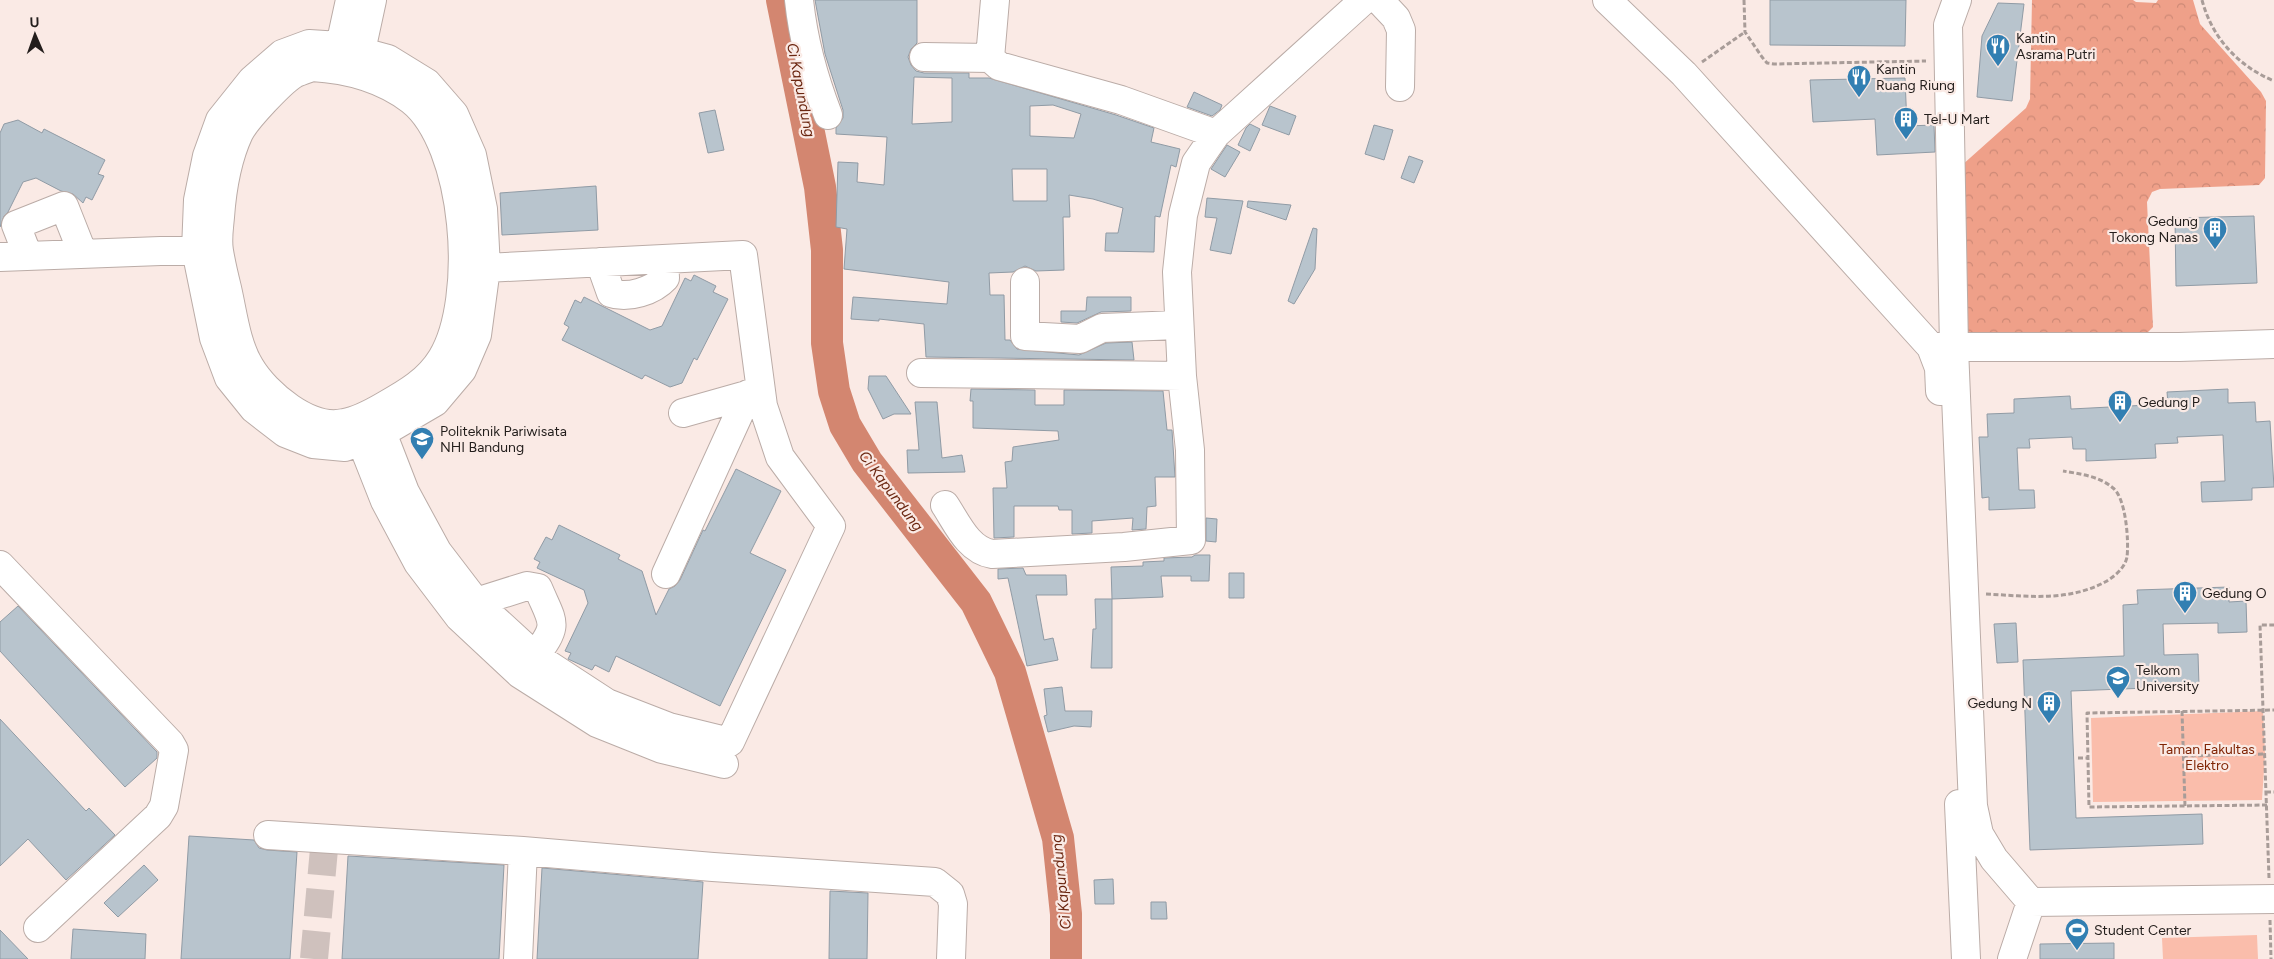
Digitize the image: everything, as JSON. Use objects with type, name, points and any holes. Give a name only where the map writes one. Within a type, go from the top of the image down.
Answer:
[{"type":"street","points":[[350,0],[351,48]]},
{"type":"street","points":[[351,48],[372,0]]},
{"type":"street","points":[[798,0],[806,38],[828,115]]},
{"type":"street","points":[[990,58],[994,0]]},
{"type":"street","points":[[945,505],[971,544],[984,553],[1124,547],[1191,540],[1190,450],[1178,325],[1177,272],[1183,215],[1196,163],[1216,134],[1364,0]]},
{"type":"street","points":[[1379,0],[1396,18],[1401,30],[1400,87]]},
{"type":"street","points":[[1607,0],[1684,74],[1946,354],[2274,344]]},
{"type":"street","points":[[1957,0],[1948,25],[1946,354],[1963,594],[1973,806],[1979,834],[1994,859],[2031,902]]},
{"type":"street","points":[[309,44],[351,48],[383,69],[427,84],[454,114],[472,155],[482,209],[475,267],[477,335],[462,370],[435,402],[368,426],[345,447],[313,444],[285,433],[254,409],[229,378],[214,338],[207,249],[198,200],[207,156],[220,120],[252,80],[282,54],[309,44]]},
{"type":"street","points":[[924,57],[990,58],[999,66],[1121,100],[1216,134]]},
{"type":"street","points":[[207,249],[221,202],[229,162],[240,131],[269,96],[294,74],[312,67],[383,69]]},
{"type":"street","points":[[28,256],[16,225],[64,206],[83,254]]},
{"type":"street","points":[[0,257],[207,249]]},
{"type":"street","points":[[475,267],[743,255],[754,393],[763,406],[780,456],[831,526],[727,753]]},
{"type":"street","points":[[600,262],[612,293],[622,297],[657,287],[664,278],[664,259]]},
{"type":"street","points":[[1025,282],[1025,336],[1080,339],[1102,328],[1178,325]]},
{"type":"street","points":[[1946,354],[1939,368],[1966,959]]},
{"type":"street","points":[[921,373],[1182,376]]},
{"type":"street","points":[[683,413],[754,393]]},
{"type":"street","points":[[666,574],[754,393]]},
{"type":"street","points":[[368,426],[418,564],[459,617],[520,674],[597,723],[662,749],[727,753]]},
{"type":"street","points":[[395,497],[476,602],[535,656],[607,703],[669,727],[727,753]]},
{"type":"street","points":[[0,565],[170,743],[174,750],[164,806],[158,816],[38,928]]},
{"type":"street","points":[[476,602],[526,586],[538,588],[552,623],[551,635],[535,656]]},
{"type":"street","points":[[268,834],[935,882],[950,894],[953,904],[951,959]]},
{"type":"street","points":[[518,959],[523,851]]},
{"type":"street","points":[[2031,902],[2272,899]]},
{"type":"street","points":[[2012,959],[2031,902]]},
{"type":"path","points":[[1744,0],[1745,32],[1767,62],[1774,64],[1949,61]]},
{"type":"path","points":[[2202,0],[2213,29],[2227,48],[2249,68],[2274,81]]},
{"type":"path","points":[[1684,74],[1745,32]]},
{"type":"path","points":[[1963,594],[2061,597],[2103,583],[2118,574],[2127,558],[2124,509],[2114,488],[2093,477],[2063,471]]},
{"type":"path","points":[[2271,959],[2272,899],[2260,625],[2274,625]]},
{"type":"path","points":[[2267,805],[2088,806],[2087,714],[2274,710]]},
{"type":"path","points":[[2182,711],[2185,806]]},
{"type":"path","points":[[2183,756],[2265,754]]},
{"type":"path","points":[[2078,758],[2088,758]]},
{"type":"path","points":[[2266,792],[2274,792]]},
{"type":"green space","points":[[2032,0],[2133,0],[2136,2],[2156,3],[2158,0],[2193,0],[2200,24],[2261,92],[2266,101],[2265,178],[2259,185],[2160,189],[2152,192],[2147,202],[2153,327],[2146,334],[1979,339],[1965,331],[1961,166],[2026,108],[2030,99]]},
{"type":"green space","name":"Taman Fakultas Elektro","points":[[2263,711],[2265,754],[2262,800],[2093,802],[2091,718]]},
{"type":"green space","points":[[2257,935],[2258,959],[2163,959],[2162,938]]},
{"type":"building","points":[[815,0],[917,0],[917,43],[911,49],[908,57],[916,71],[924,73],[969,73],[969,78],[989,78],[1116,115],[1154,128],[1151,142],[1180,149],[1176,167],[1171,165],[1160,217],[1155,216],[1154,252],[1105,251],[1106,233],[1118,233],[1123,208],[1093,199],[1069,195],[1070,217],[1063,217],[1064,270],[1036,271],[1025,266],[1013,272],[989,273],[990,295],[1004,295],[1005,340],[1010,340],[1017,349],[1079,355],[1106,343],[1132,342],[1134,360],[926,357],[924,324],[879,319],[879,321],[851,319],[853,297],[947,304],[949,282],[844,269],[847,229],[836,227],[838,162],[858,163],[857,182],[884,185],[887,137],[836,134],[836,128],[843,118],[843,110],[825,54]],"holes":[[[914,77],[952,78],[952,122],[912,124]],[[1053,105],[1081,114],[1074,138],[1030,136],[1030,106]],[[1012,169],[1047,169],[1047,201],[1013,201]]]},
{"type":"building","points":[[1770,0],[1906,0],[1905,46],[1770,45]]},
{"type":"building","name":"Kantin Asrama Putri","points":[[1998,3],[2024,4],[2012,101],[1977,97],[1982,36]]},
{"type":"building","name":"Kantin Ruang Riung","points":[[1905,78],[1907,126],[1934,125],[1935,152],[1877,155],[1875,119],[1813,122],[1810,80]]},
{"type":"building","points":[[1194,92],[1222,105],[1220,110],[1212,116],[1187,107]]},
{"type":"building","points":[[1270,106],[1296,116],[1289,135],[1262,125]]},
{"type":"building","points":[[715,110],[724,150],[708,153],[699,113]]},
{"type":"building","points":[[18,120],[42,133],[44,129],[105,160],[98,174],[104,176],[92,200],[86,197],[83,203],[73,194],[61,191],[36,178],[23,182],[0,227],[0,133],[4,124]]},
{"type":"building","points":[[1250,124],[1260,129],[1250,151],[1238,145]]},
{"type":"building","points":[[1374,125],[1393,130],[1384,160],[1365,154]]},
{"type":"building","points":[[1227,145],[1240,152],[1225,177],[1211,169]]},
{"type":"building","points":[[1409,156],[1423,161],[1414,183],[1401,178]]},
{"type":"building","points":[[596,186],[598,230],[502,235],[500,193]]},
{"type":"building","points":[[1207,198],[1243,201],[1231,254],[1210,250],[1217,218],[1205,217]]},
{"type":"building","points":[[1248,201],[1291,205],[1286,220],[1247,207]]},
{"type":"building","name":"Gedung Tokong Nanas","points":[[2254,216],[2257,283],[2176,286],[2175,218]]},
{"type":"building","points":[[1313,228],[1317,229],[1315,269],[1294,304],[1288,301]]},
{"type":"building","points":[[694,275],[716,286],[713,292],[728,299],[697,360],[694,358],[682,383],[670,387],[645,375],[642,379],[562,340],[569,327],[564,324],[575,300],[581,303],[584,297],[650,330],[662,326],[685,278],[691,281]]},
{"type":"building","points":[[1087,297],[1131,297],[1131,311],[1101,312],[1077,323],[1061,322],[1061,311],[1086,311]]},
{"type":"building","points":[[869,376],[886,376],[911,414],[894,414],[883,419],[868,389]]},
{"type":"building","points":[[971,389],[1035,390],[1035,405],[1064,405],[1064,390],[1163,391],[1167,430],[1172,430],[1175,477],[1155,477],[1156,506],[1147,507],[1146,529],[1132,530],[1133,518],[1092,521],[1092,533],[1072,534],[1072,510],[1059,510],[1058,506],[1014,506],[1014,537],[994,538],[993,488],[1007,488],[1005,462],[1012,461],[1013,447],[1059,440],[1058,431],[973,428],[973,401],[970,401]]},
{"type":"building","points":[[2228,389],[2228,403],[2255,402],[2256,422],[2270,421],[2274,487],[2252,488],[2252,500],[2202,502],[2201,482],[2225,481],[2223,435],[2177,437],[2178,443],[2155,444],[2156,458],[2086,461],[2086,449],[2073,449],[2072,437],[2029,439],[2030,448],[2017,448],[2019,490],[2034,490],[2035,508],[1989,510],[1989,497],[1982,498],[1979,437],[1988,437],[1987,414],[2014,413],[2014,399],[2070,396],[2071,409],[2168,404],[2167,392]]},
{"type":"building","points":[[915,402],[937,402],[942,458],[962,455],[965,472],[908,473],[907,450],[919,450]]},
{"type":"building","points":[[736,469],[781,491],[750,553],[786,570],[720,706],[616,656],[609,672],[595,665],[592,670],[568,659],[571,653],[565,651],[588,603],[584,590],[537,568],[540,562],[534,559],[546,537],[552,540],[559,525],[620,555],[618,559],[642,571],[656,615],[669,589],[680,580],[703,530],[705,531]]},
{"type":"building","points":[[1206,518],[1217,519],[1216,542],[1206,541]]},
{"type":"building","points":[[1210,555],[1209,581],[1191,581],[1191,576],[1161,576],[1163,597],[1112,599],[1111,567],[1143,566],[1143,562],[1164,561],[1164,558]]},
{"type":"building","points":[[1023,568],[1026,575],[1066,575],[1067,595],[1036,595],[1044,640],[1053,638],[1058,660],[1027,666],[1008,578],[998,579],[998,569]]},
{"type":"building","points":[[1229,573],[1244,573],[1244,598],[1229,598]]},
{"type":"building","name":"Gedung N","points":[[2229,587],[2229,602],[2246,601],[2247,632],[2218,633],[2218,623],[2163,624],[2164,655],[2198,654],[2199,686],[2071,691],[2076,818],[2202,814],[2203,844],[2030,850],[2023,660],[2124,656],[2123,605],[2138,604],[2137,590]]},
{"type":"building","points":[[1095,599],[1112,599],[1112,668],[1091,668],[1093,629],[1096,629]]},
{"type":"building","points":[[18,606],[157,752],[157,758],[125,787],[0,651],[0,622]]},
{"type":"building","points":[[2016,623],[2018,662],[1997,663],[1994,624]]},
{"type":"building","points":[[1062,687],[1065,711],[1092,711],[1091,727],[1074,726],[1048,732],[1044,716],[1047,715],[1044,689]]},
{"type":"building","points":[[0,719],[86,811],[89,808],[115,835],[66,880],[28,839],[0,866]]},
{"type":"building","points":[[189,836],[254,840],[259,848],[297,852],[290,959],[181,959]]},
{"type":"building","points":[[348,856],[504,865],[499,959],[342,959]]},
{"type":"building","points":[[144,865],[158,880],[118,917],[104,903]]},
{"type":"building","points":[[542,868],[703,882],[698,959],[537,959]]},
{"type":"building","points":[[1113,879],[1114,904],[1095,904],[1094,880]]},
{"type":"building","points":[[830,891],[868,893],[867,959],[829,959]]},
{"type":"building","points":[[1151,902],[1166,902],[1167,919],[1151,919]]},
{"type":"building","points":[[73,929],[146,934],[145,959],[71,959]]},
{"type":"building","points":[[0,930],[28,959],[0,959]]},
{"type":"building","name":"Student Center","points":[[2114,943],[2114,959],[2040,959],[2040,944]]},
{"type":"waterway","name":"Ci Kapundung","points":[[782,0],[820,187],[827,250],[827,343],[834,391],[845,425],[867,462],[976,602],[1010,672],[1058,838],[1066,914],[1066,959]]},
{"type":"tunnel","points":[[314,959],[325,838]]},
{"type":"place","name":"Kantin Asrama Putri","points":[[1998,67]]},
{"type":"place","name":"Kantin Ruang Riung","points":[[1859,98]]},
{"type":"place","name":"Tel-U Mart","points":[[1906,140]]},
{"type":"place","name":"Gedung Tokong Nanas","points":[[2215,250]]},
{"type":"place","name":"Gedung P","points":[[2120,423]]},
{"type":"place","name":"Politeknik Pariwisata NHI Bandung","points":[[422,460]]},
{"type":"place","name":"Gedung O","points":[[2185,614]]},
{"type":"place","name":"Telkom University","points":[[2118,699]]},
{"type":"place","name":"Gedung N","points":[[2049,724]]},
{"type":"place","name":"Student Center","points":[[2077,951]]}]
